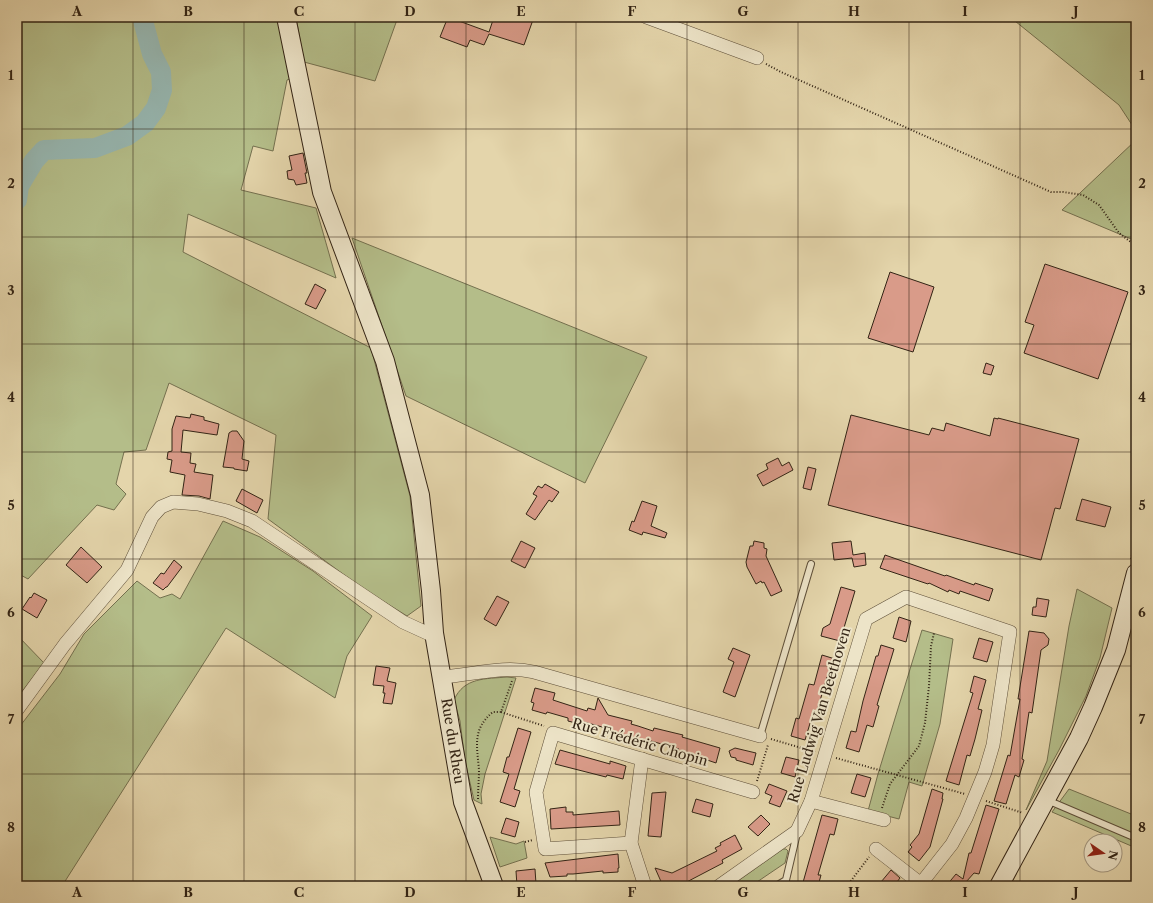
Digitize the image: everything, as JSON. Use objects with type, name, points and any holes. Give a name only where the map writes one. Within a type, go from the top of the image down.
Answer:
[{"type":"street","name":"Rue du Rheu","points":[[286,17],[322,192],[385,361],[420,495],[431,591],[434,633],[463,802],[494,886]]},
{"type":"street","points":[[646,17],[757,58]]},
{"type":"street","points":[[17,710],[65,644],[127,570],[152,517],[161,507],[173,502],[198,504],[227,511],[252,521],[403,622],[427,633],[434,633]]},
{"type":"street","points":[[1000,884],[1079,738],[1093,707],[1116,650],[1136,573]]},
{"type":"street","name":"Rue Ludwig Van Beethoven","points":[[719,886],[797,831],[811,801],[866,619],[906,597],[1010,632],[993,745],[985,772],[975,797]]},
{"type":"street","points":[[442,677],[499,669],[515,669],[534,672],[765,737]]},
{"type":"street","name":"Rue Frédéric Chopin","points":[[631,843],[545,849],[536,792],[553,733],[753,792]]},
{"type":"street","points":[[642,759],[631,843],[645,886]]},
{"type":"street","points":[[876,848],[920,885],[952,844],[975,797]]},
{"type":"street","points":[[811,801],[882,819]]},
{"type":"lane","points":[[765,737],[812,564]]},
{"type":"lane","points":[[1045,799],[1136,838]]},
{"type":"lane","points":[[776,886],[786,880],[797,831]]},
{"type":"path","points":[[757,58],[781,72],[1051,192],[1083,195],[1099,205],[1119,233],[1136,246]]},
{"type":"path","points":[[882,819],[890,784],[919,746],[925,723],[931,646],[934,634]]},
{"type":"path","points":[[501,712],[515,669]]},
{"type":"path","points":[[478,804],[479,771],[476,748],[478,732],[486,718],[493,712],[501,712],[546,727],[553,733]]},
{"type":"path","points":[[753,792],[765,737],[897,776],[975,797],[1023,813]]},
{"type":"path","points":[[846,886],[876,848]]},
{"type":"green space","points":[[17,17],[278,17],[292,78],[287,80],[273,151],[253,146],[241,190],[316,208],[336,278],[188,214],[183,252],[371,348],[410,496],[421,606],[407,616],[362,588],[268,519],[276,435],[169,383],[146,450],[124,452],[116,484],[126,494],[114,510],[97,505],[28,579],[17,573]]},
{"type":"green space","points":[[296,17],[398,17],[375,81],[304,62]]},
{"type":"green space","points":[[1010,17],[1136,17],[1136,131],[1119,105]]},
{"type":"green space","points":[[1136,140],[1136,241],[1062,210]]},
{"type":"green space","points":[[352,238],[647,357],[585,483],[406,396]]},
{"type":"green space","points":[[223,521],[260,537],[313,571],[372,616],[347,656],[335,698],[226,628],[62,886],[17,886],[17,730],[60,674],[84,634],[137,581],[160,598],[172,594],[180,599]]},
{"type":"green space","points":[[1077,589],[1112,608],[1100,658],[1086,696],[1059,750],[1026,810],[1047,761],[1069,626]]},
{"type":"green space","points":[[922,630],[953,639],[940,724],[922,786],[909,782],[899,819],[868,811]]},
{"type":"green space","points":[[17,635],[44,663],[17,698]]},
{"type":"green space","points":[[507,677],[516,678],[485,774],[481,794],[482,804],[474,800],[465,761],[460,721],[454,700],[458,692],[470,683],[484,679]]},
{"type":"green space","points":[[1069,789],[1136,816],[1136,848],[1123,842],[1123,833],[1101,833],[1052,812]]},
{"type":"green space","points":[[490,837],[516,844],[524,841],[527,858],[500,867]]},
{"type":"green space","points":[[783,849],[788,851],[785,863],[753,886],[736,886],[735,883]]},
{"type":"building","points":[[448,17],[489,32],[494,17],[534,17],[524,45],[489,34],[484,45],[470,40],[467,47],[440,37]]},
{"type":"building","points":[[303,153],[307,173],[305,173],[307,183],[296,185],[294,180],[288,179],[287,171],[292,170],[289,156]]},
{"type":"building","points":[[1045,264],[1128,292],[1098,379],[1024,353],[1034,325],[1025,322]]},
{"type":"building","points":[[890,272],[934,287],[913,352],[868,338]]},
{"type":"building","points":[[315,284],[326,290],[316,309],[305,304]]},
{"type":"building","points":[[986,363],[994,366],[991,375],[983,373]]},
{"type":"building","points":[[191,414],[204,417],[204,420],[219,424],[217,435],[183,430],[181,452],[191,453],[190,463],[196,464],[194,472],[213,475],[210,499],[199,496],[182,495],[185,475],[170,472],[172,460],[167,459],[168,452],[172,451],[172,429],[176,416],[190,418]]},
{"type":"building","points":[[851,415],[929,435],[932,428],[944,431],[946,423],[990,436],[994,418],[998,418],[1079,439],[1060,509],[1055,508],[1041,560],[828,505]]},
{"type":"building","points":[[232,431],[237,431],[244,441],[242,459],[249,461],[247,471],[223,467],[229,433]]},
{"type":"building","points":[[778,458],[782,466],[789,462],[793,470],[763,486],[757,475],[768,469],[766,464]]},
{"type":"building","points":[[808,467],[816,469],[811,490],[803,488]]},
{"type":"building","points":[[545,484],[559,492],[552,502],[549,500],[535,520],[526,514],[537,496],[533,494],[538,486],[542,488]]},
{"type":"building","points":[[242,489],[263,500],[257,513],[236,501]]},
{"type":"building","points":[[1082,499],[1111,507],[1105,527],[1076,520]]},
{"type":"building","points":[[642,501],[657,506],[651,526],[667,533],[665,538],[643,532],[642,535],[629,530],[632,521],[634,522]]},
{"type":"building","points":[[521,541],[535,548],[525,568],[511,561]]},
{"type":"building","points":[[754,541],[764,543],[764,548],[767,549],[766,556],[782,591],[771,596],[764,582],[762,583],[761,581],[756,584],[747,567],[746,562],[750,546],[753,546]]},
{"type":"building","points":[[851,541],[853,555],[865,553],[866,565],[854,567],[852,558],[834,560],[832,543]]},
{"type":"building","points":[[81,547],[102,567],[87,583],[66,565]]},
{"type":"building","points":[[885,555],[945,576],[946,575],[974,585],[975,583],[993,589],[989,601],[960,591],[959,594],[949,590],[948,592],[929,583],[928,584],[880,568]]},
{"type":"building","points":[[174,560],[182,567],[163,590],[153,583],[161,573],[164,574]]},
{"type":"building","points":[[841,587],[855,591],[840,641],[821,636],[823,628],[830,624]]},
{"type":"building","points":[[34,593],[47,600],[37,618],[22,609]]},
{"type":"building","points":[[497,596],[509,602],[496,626],[484,619]]},
{"type":"building","points":[[1037,598],[1049,600],[1046,617],[1032,615],[1033,607],[1036,607]]},
{"type":"building","points":[[899,617],[911,621],[906,642],[893,638]]},
{"type":"building","points":[[1029,631],[1044,633],[1049,639],[1048,645],[1041,650],[1032,713],[1029,712],[1022,759],[1024,760],[1019,777],[1015,775],[1006,804],[994,801],[1008,755],[1010,756],[1020,699],[1018,699]]},
{"type":"building","points":[[979,638],[993,642],[987,662],[973,658]]},
{"type":"building","points":[[881,645],[894,649],[877,705],[879,706],[873,727],[867,725],[859,752],[846,748],[851,731],[856,732],[863,701],[876,656],[878,656]]},
{"type":"building","points":[[733,648],[750,655],[735,697],[723,692],[734,662],[728,659]]},
{"type":"building","points":[[822,655],[835,659],[831,678],[827,677],[817,711],[814,710],[805,740],[791,736],[796,718],[799,719],[809,684],[814,685]]},
{"type":"building","points":[[376,666],[390,668],[387,681],[396,683],[392,704],[383,703],[385,693],[383,693],[384,686],[373,685]]},
{"type":"building","points":[[974,676],[986,680],[978,709],[982,710],[970,756],[967,755],[959,785],[946,781],[973,693],[970,692]]},
{"type":"building","points":[[535,688],[555,693],[553,700],[587,711],[588,708],[595,710],[598,698],[608,715],[632,721],[631,724],[653,731],[654,728],[683,735],[682,737],[720,748],[716,763],[678,750],[679,749],[651,741],[650,744],[612,732],[613,730],[584,722],[583,725],[568,721],[568,718],[547,712],[546,714],[532,710],[534,703],[531,702]]},
{"type":"building","points":[[518,728],[531,732],[514,789],[520,791],[515,807],[500,802],[509,774],[503,772]]},
{"type":"building","points":[[735,748],[756,753],[753,765],[731,757],[729,751]]},
{"type":"building","points":[[560,750],[610,764],[610,761],[626,766],[623,779],[607,775],[606,777],[555,764]]},
{"type":"building","points":[[786,757],[799,760],[795,777],[781,773]]},
{"type":"building","points":[[857,774],[871,778],[865,797],[851,793]]},
{"type":"building","points":[[769,784],[787,791],[780,807],[769,803],[772,796],[765,793]]},
{"type":"building","points":[[932,789],[943,793],[943,799],[930,847],[919,861],[908,852],[912,847],[910,845],[919,834]]},
{"type":"building","points":[[666,792],[661,837],[648,836],[652,793]]},
{"type":"building","points":[[696,799],[713,804],[710,817],[692,812]]},
{"type":"building","points":[[986,805],[999,809],[979,874],[974,873],[966,882],[971,886],[946,886],[956,874],[963,879],[969,853],[971,853]]},
{"type":"building","points":[[566,807],[566,812],[573,812],[573,815],[619,811],[620,825],[551,829],[550,809]]},
{"type":"building","points":[[761,815],[770,824],[758,836],[748,827]]},
{"type":"building","points":[[822,815],[838,819],[834,835],[830,834],[818,875],[821,875],[818,886],[802,886]]},
{"type":"building","points":[[506,818],[519,822],[515,837],[501,833]]},
{"type":"building","points":[[735,835],[742,849],[722,860],[723,863],[679,886],[663,886],[655,868],[672,873],[717,851],[715,848],[721,845],[720,843]]},
{"type":"building","points":[[618,854],[618,872],[603,873],[603,871],[550,877],[545,863]]},
{"type":"building","points":[[535,869],[536,884],[517,886],[516,871]]},
{"type":"building","points":[[891,870],[900,878],[894,886],[887,886],[881,882]]},
{"type":"waterway","points":[[17,200],[19,186],[34,161],[44,150],[95,148],[127,136],[145,123],[156,108],[162,90],[161,72],[152,54],[142,17]]}]
